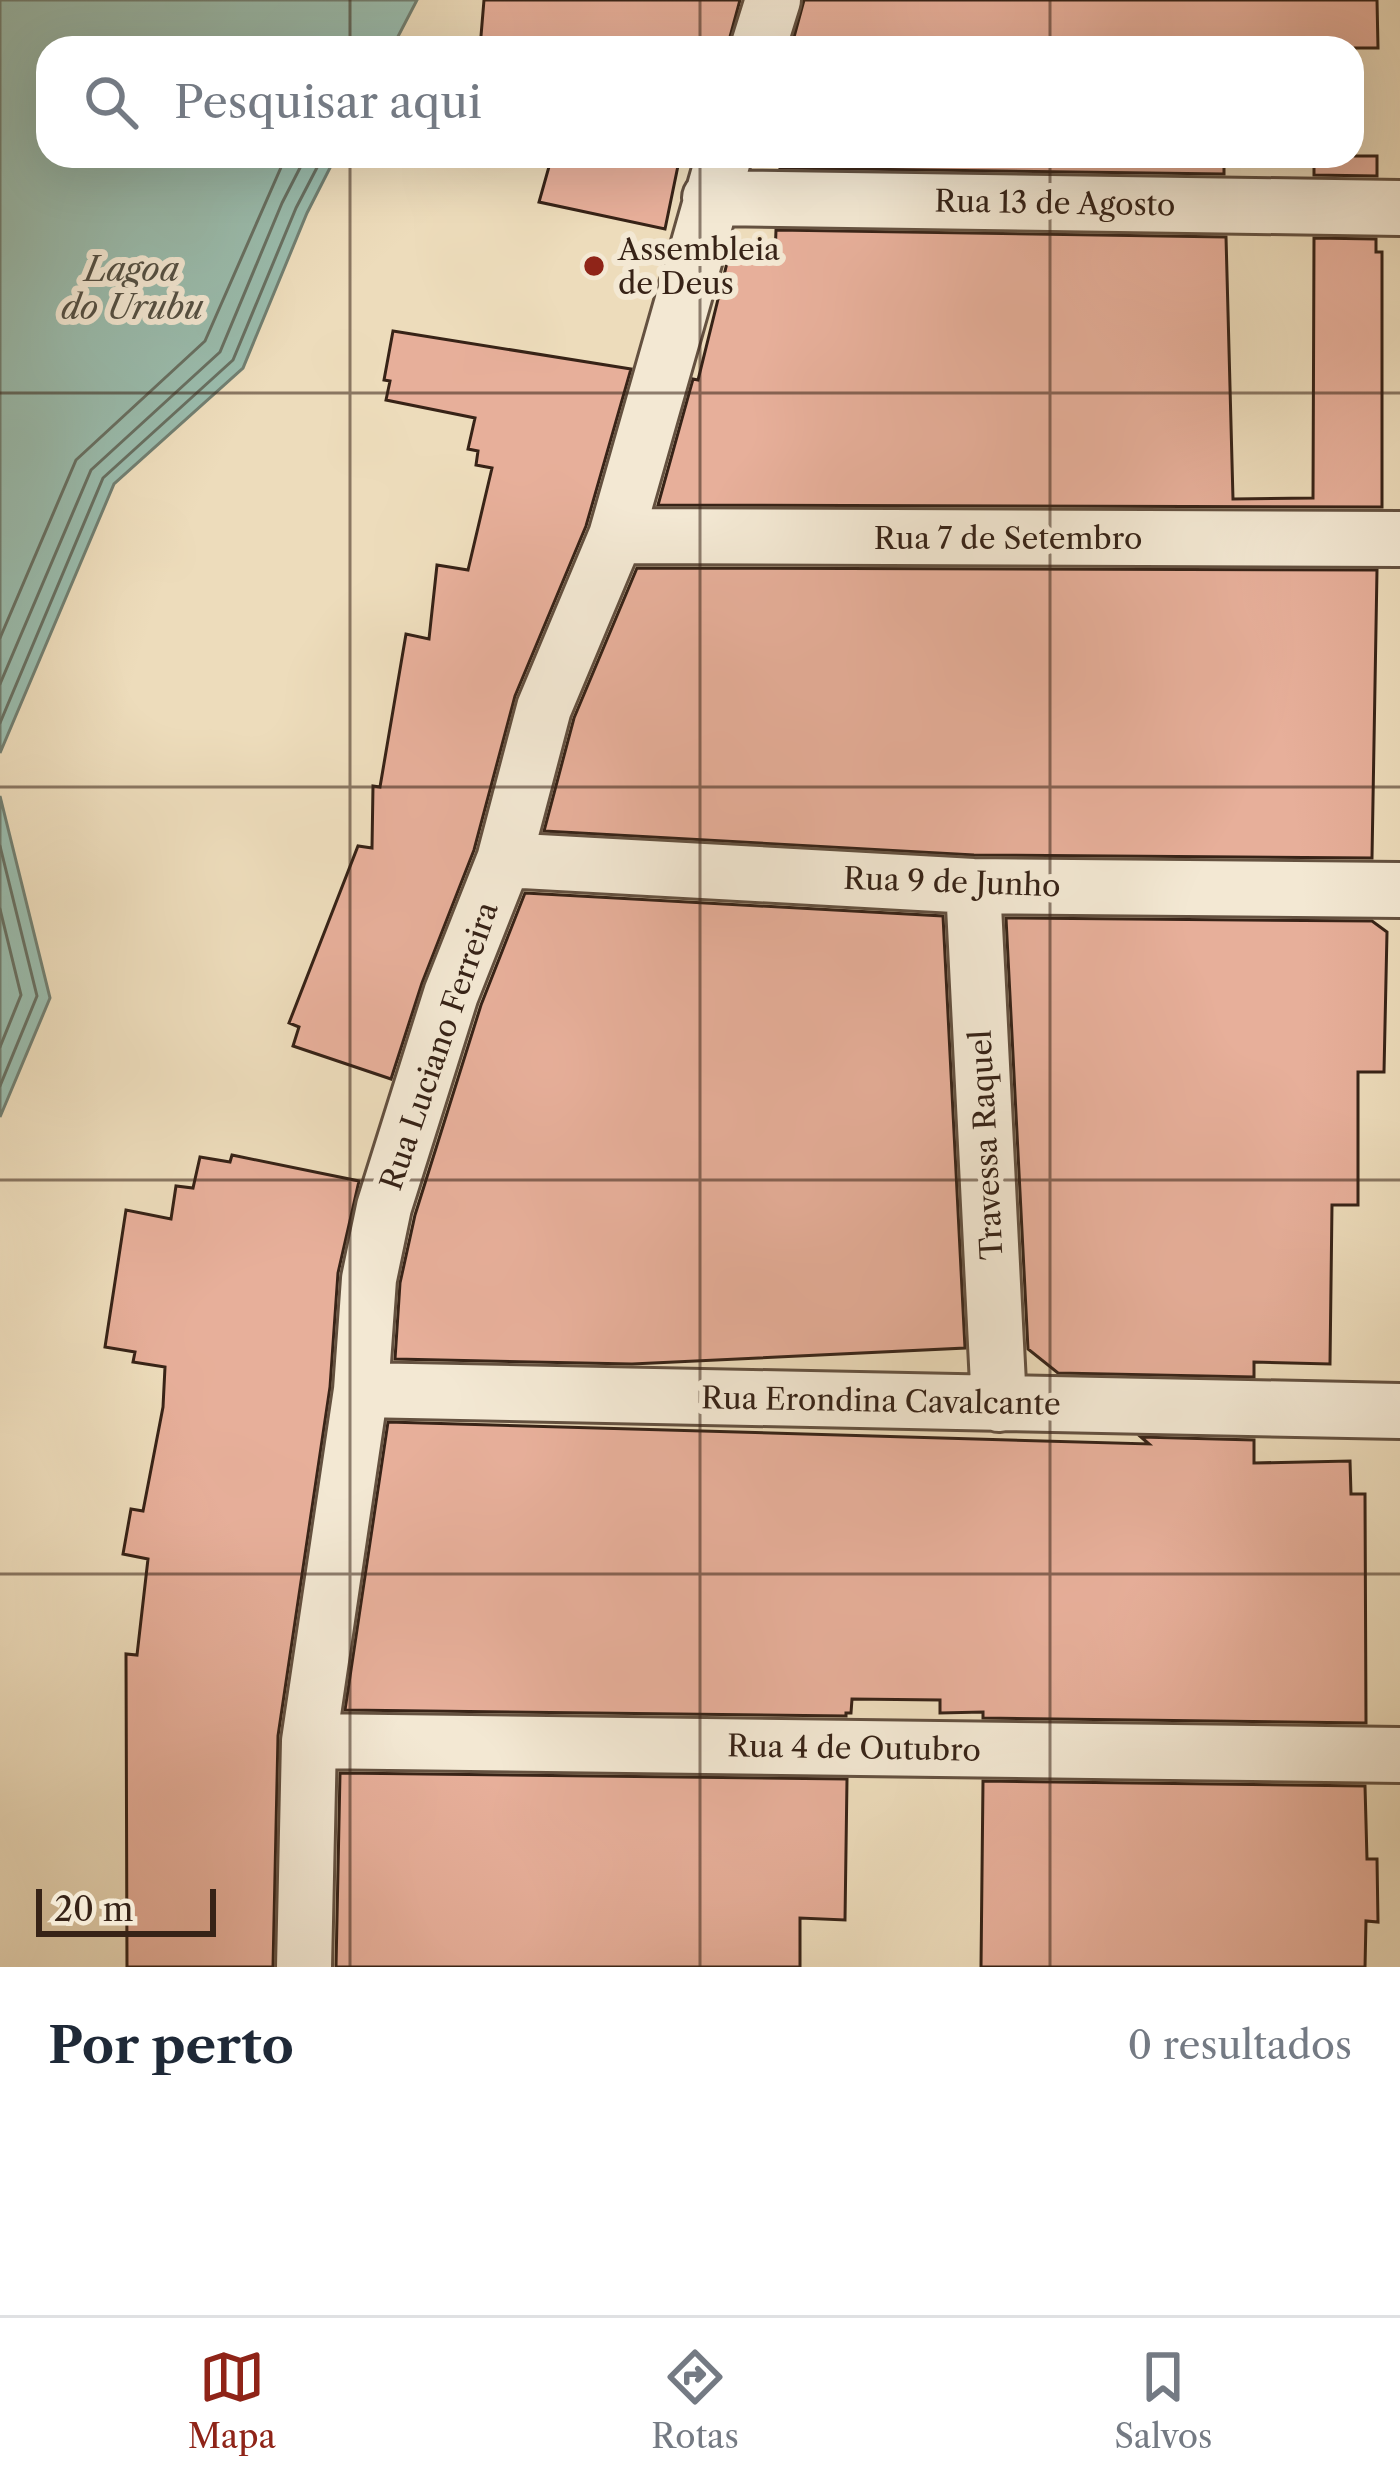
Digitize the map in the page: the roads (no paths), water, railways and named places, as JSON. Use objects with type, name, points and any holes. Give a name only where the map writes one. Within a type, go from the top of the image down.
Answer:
[{"type":"street","points":[[762,36],[773,0]]},
{"type":"street","name":"Rua 13 de Agosto","points":[[717,177],[1400,208]]},
{"type":"street","name":"Rua Luciano Ferreira","points":[[304,1967],[309,1741],[362,1390],[369,1280],[384,1208],[451,994],[505,860],[544,708],[616,536],[717,177]]},
{"type":"street","name":"Rua 7 de Setembro","points":[[616,536],[1400,539]]},
{"type":"street","name":"Rua 9 de Junho","points":[[505,860],[974,886],[1400,890]]},
{"type":"street","name":"Travessa Raquel","points":[[974,886],[998,1404]]},
{"type":"street","name":"Rua Erondina Cavalcante","points":[[362,1390],[1400,1411]]},
{"type":"street","name":"Rua 4 de Outubro","points":[[309,1741],[1400,1755]]},
{"type":"water","name":"Lagoa do Urubu","points":[[0,0],[417,0],[398,36],[36,36],[36,168],[330,168],[243,368],[114,484],[0,753]]},
{"type":"water","points":[[0,796],[50,998],[0,1117]]},
{"type":"place","name":"Assembleia de Deus","points":[[594,266]]}]
